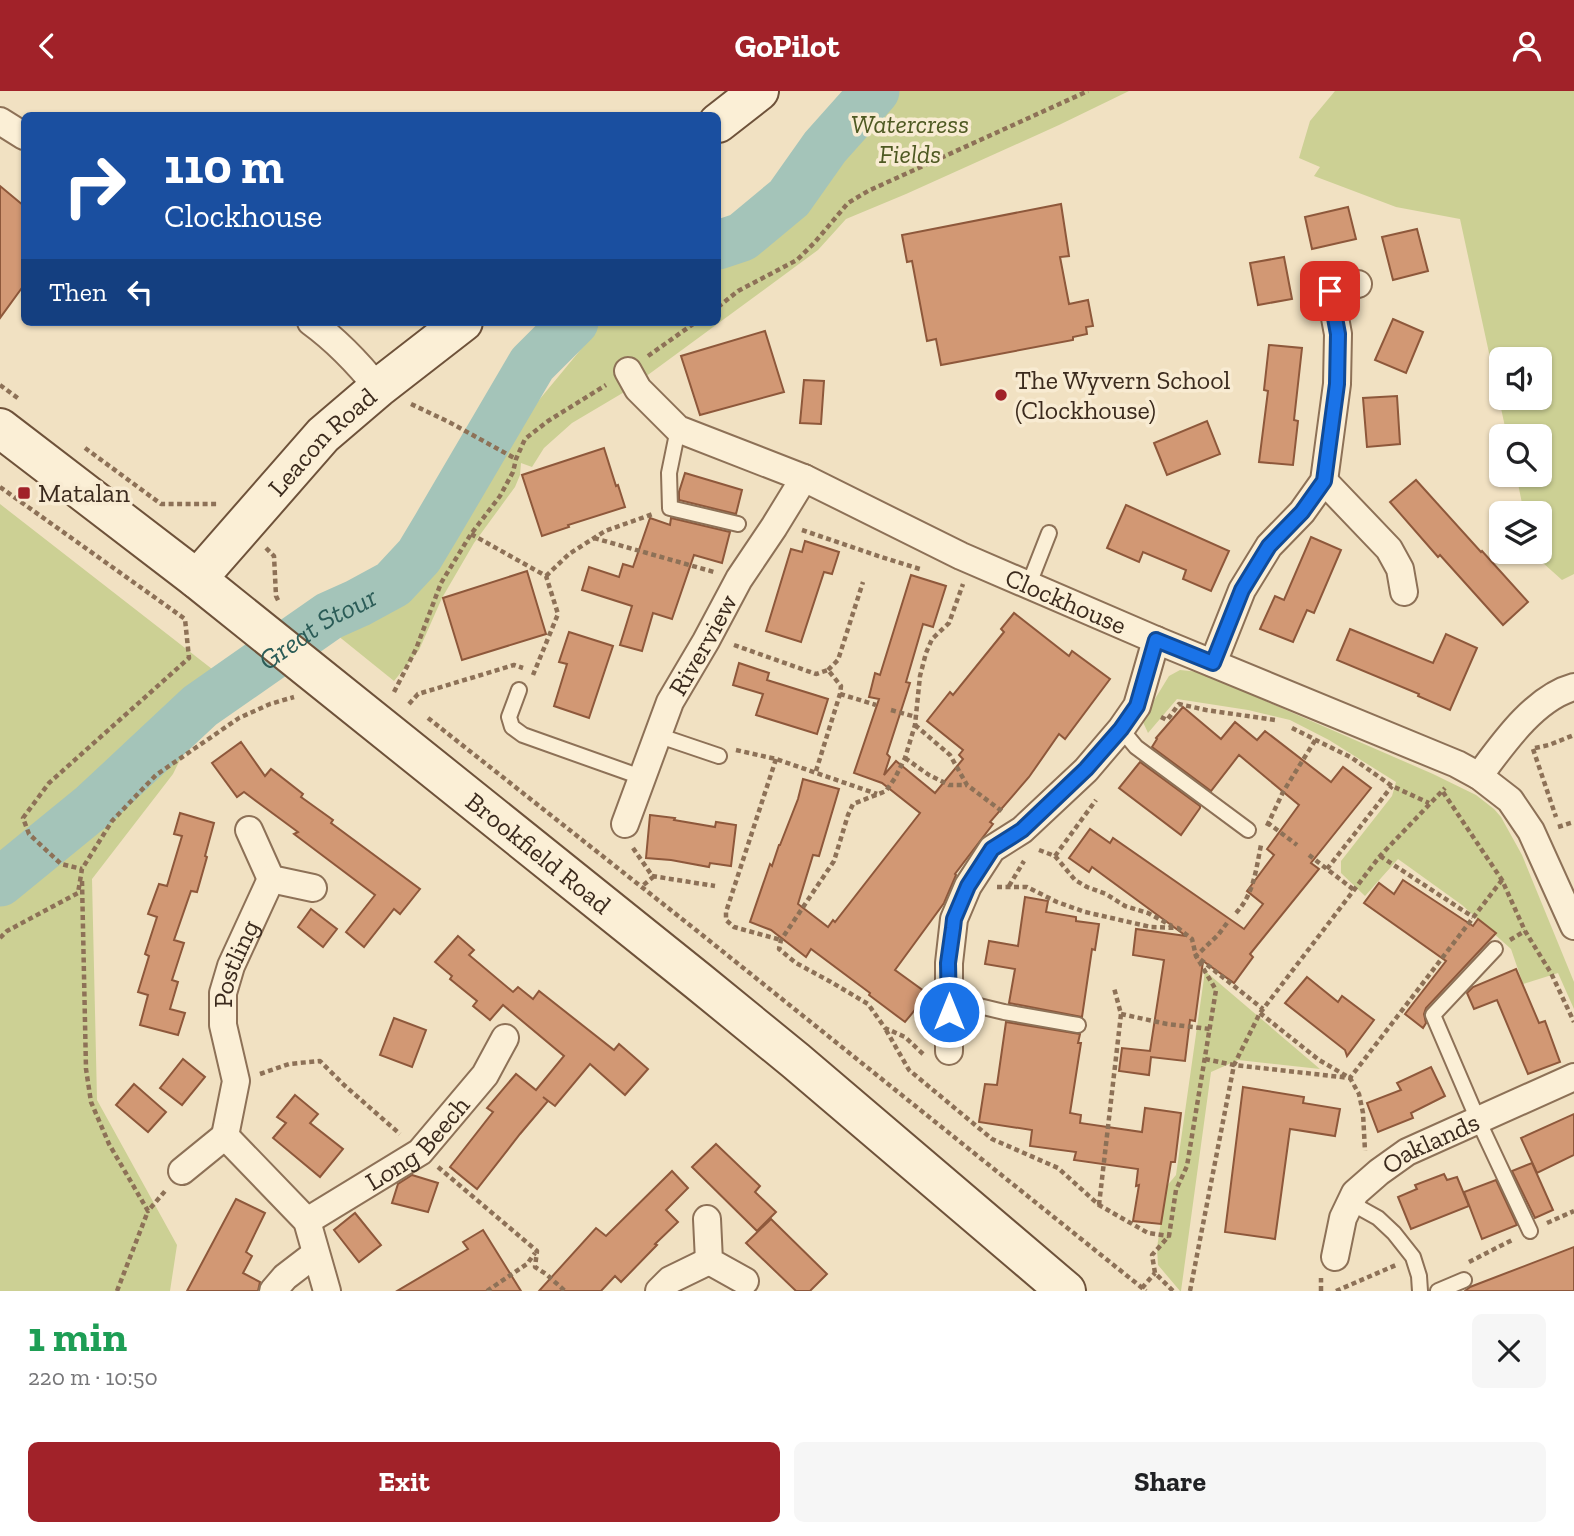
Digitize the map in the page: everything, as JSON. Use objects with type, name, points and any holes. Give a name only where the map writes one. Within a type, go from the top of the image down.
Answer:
[{"type":"main road","points":[[721,121],[759,91]]},
{"type":"main road","name":"Leacon Road","points":[[197,579],[323,435],[458,326]]},
{"type":"main road","name":"Brookfield Road","points":[[11,414],[197,579],[263,608],[302,683],[796,1061],[1066,1291]]},
{"type":"street","points":[[0,121],[21,134]]},
{"type":"street","points":[[1213,663],[1242,590],[1269,546],[1302,512],[1324,481],[1337,384],[1338,334],[1330,291],[1358,284]]},
{"type":"street","points":[[316,326],[356,361],[378,389]]},
{"type":"street","name":"Clockhouse","points":[[628,371],[638,389],[678,429],[804,478],[961,556],[1468,771],[1510,800],[1531,831],[1574,926]]},
{"type":"street","name":"Riverview","points":[[625,824],[670,702],[739,579],[804,478]]},
{"type":"street","points":[[1324,481],[1389,549],[1400,569],[1404,592]]},
{"type":"street","points":[[949,1051],[948,963],[954,919],[968,886],[992,849],[1027,839],[1121,729],[1137,706],[1156,640]]},
{"type":"street","points":[[1468,771],[1507,738],[1531,713],[1563,690],[1574,687]]},
{"type":"street","points":[[249,830],[271,879],[313,888]]},
{"type":"street","name":"Postling","points":[[225,1136],[236,1081],[223,1025],[223,993],[231,967],[271,879]]},
{"type":"street","name":"Long Beech","points":[[307,1221],[420,1152],[485,1075],[505,1038]]},
{"type":"street","name":"Oaklands","points":[[1359,1193],[1379,1172],[1407,1152],[1574,1077]]},
{"type":"street","points":[[182,1171],[225,1136],[307,1221],[327,1291]]},
{"type":"street","points":[[1335,1257],[1343,1217],[1359,1193]]},
{"type":"street","points":[[706,1219],[709,1261]]},
{"type":"street","points":[[273,1291],[285,1277],[315,1254]]},
{"type":"street","points":[[709,1261],[745,1281]]},
{"type":"street","points":[[659,1291],[670,1280],[709,1261]]},
{"type":"lane","points":[[678,429],[669,473],[670,508],[738,524]]},
{"type":"lane","points":[[1029,584],[1049,533]]},
{"type":"lane","points":[[524,686],[509,717],[512,727],[523,735],[641,777]]},
{"type":"lane","points":[[1121,729],[1136,747],[1248,830]]},
{"type":"lane","points":[[657,735],[719,756]]},
{"type":"lane","points":[[1495,949],[1433,1015],[1478,1121],[1530,1231]]},
{"type":"lane","points":[[948,993],[975,1005],[1078,1025]]},
{"type":"lane","points":[[1359,1193],[1413,1258],[1419,1284]]},
{"type":"lane","points":[[1438,1291],[1464,1280]]},
{"type":"path","points":[[721,305],[738,291],[797,260],[848,203],[868,191],[1088,91]]},
{"type":"path","points":[[394,692],[415,649],[441,583],[471,534],[500,496],[513,472],[525,439],[690,326]]},
{"type":"path","points":[[0,385],[11,414]]},
{"type":"path","points":[[449,422],[516,459]]},
{"type":"path","points":[[75,441],[161,504],[219,504],[274,557],[263,608]]},
{"type":"path","points":[[0,487],[186,619],[189,658],[49,783],[23,818],[29,834],[61,864],[82,869]]},
{"type":"path","points":[[546,576],[569,554],[606,531],[670,508]]},
{"type":"path","points":[[797,528],[929,571]]},
{"type":"path","points":[[471,534],[546,576],[558,614],[534,672],[524,686]]},
{"type":"path","points":[[594,538],[739,579]]},
{"type":"path","points":[[953,578],[965,582],[949,623],[932,639],[926,653],[920,676],[915,725],[905,758],[886,792],[853,804],[834,861],[781,940],[779,949],[796,963],[868,1005],[886,1028],[909,1070],[992,1139],[1058,1168],[1099,1205],[1149,1233],[1169,1236]]},
{"type":"path","points":[[706,641],[732,644],[816,674],[828,670],[838,660],[863,582]]},
{"type":"path","points":[[409,704],[418,694],[514,665],[534,672]]},
{"type":"path","points":[[816,771],[841,687],[828,670]]},
{"type":"path","points":[[0,938],[7,931],[78,893],[82,869],[112,821],[156,775],[239,718],[270,704],[302,683]]},
{"type":"path","points":[[840,694],[876,705]]},
{"type":"path","points":[[1137,706],[1167,720],[1179,703],[1206,710],[1275,720],[1352,758],[1392,786],[1429,803]]},
{"type":"path","points":[[891,710],[916,717]]},
{"type":"path","points":[[424,715],[1144,1289],[1155,1273]]},
{"type":"path","points":[[915,725],[950,755],[967,785],[1006,814],[1027,839],[1055,856],[1075,880],[1125,906],[1148,913],[1178,928],[1192,939],[1196,956],[1216,990],[1187,1167],[1176,1190],[1169,1236],[1152,1255],[1155,1273],[1173,1291]]},
{"type":"path","points":[[1236,913],[1246,903],[1250,893],[1268,823],[1283,792],[1316,739]]},
{"type":"path","points":[[719,756],[731,748],[816,771],[877,794]]},
{"type":"path","points":[[1532,748],[1559,827]]},
{"type":"path","points":[[905,758],[949,785],[967,785]]},
{"type":"path","points":[[776,759],[726,912],[726,920],[734,927],[781,940]]},
{"type":"path","points":[[1191,1291],[1234,1065],[1261,1011],[1380,856],[1429,803],[1468,771]]},
{"type":"path","points":[[1327,869],[1392,786]]},
{"type":"path","points":[[1443,792],[1502,880],[1525,931],[1551,973],[1574,1022]]},
{"type":"path","points":[[1248,830],[1268,823]]},
{"type":"path","points":[[1268,823],[1297,845]]},
{"type":"path","points":[[625,824],[627,839],[653,877],[641,887]]},
{"type":"path","points":[[1009,887],[1027,839]]},
{"type":"path","points":[[1309,855],[1354,890]]},
{"type":"path","points":[[1380,856],[1473,917]]},
{"type":"path","points":[[82,869],[86,1069],[91,1102],[109,1144],[148,1211]]},
{"type":"path","points":[[651,876],[715,886]]},
{"type":"path","points":[[1350,1078],[1502,880]]},
{"type":"path","points":[[968,886],[1027,887],[1085,912],[1151,927],[1176,928]]},
{"type":"path","points":[[1196,956],[1227,923]]},
{"type":"path","points":[[1196,956],[1319,1060],[1350,1078],[1359,1094],[1363,1112],[1359,1193]]},
{"type":"path","points":[[1099,1205],[1121,1014],[1114,988]]},
{"type":"path","points":[[1121,1014],[1167,1024],[1210,1029]]},
{"type":"path","points":[[886,1028],[905,1037],[926,1056],[949,1051]]},
{"type":"path","points":[[1205,1059],[1234,1065],[1350,1078]]},
{"type":"path","points":[[236,1081],[289,1064],[320,1061],[420,1152],[537,1251]]},
{"type":"path","points":[[117,1291],[148,1211],[182,1171]]},
{"type":"path","points":[[1419,1284],[1574,1210]]},
{"type":"path","points":[[487,1291],[527,1264],[537,1251]]},
{"type":"path","points":[[537,1251],[535,1267],[565,1291]]},
{"type":"path","points":[[1336,1291],[1413,1258]]},
{"type":"green space","name":"Watercress Fields","points":[[894,91],[1129,91],[1059,125],[846,219],[818,250],[721,321],[721,263],[763,242],[806,204],[845,139],[877,103]]},
{"type":"green space","points":[[1335,91],[1574,91],[1574,574],[1562,580],[1544,564],[1552,564],[1552,501],[1522,501],[1519,487],[1552,487],[1552,424],[1504,424],[1501,410],[1552,410],[1552,347],[1489,347],[1489,353],[1460,219],[1396,207],[1314,176],[1320,167],[1299,158],[1310,121]]},
{"type":"green space","name":"Watercress Fields","points":[[590,326],[715,326],[626,391],[572,423],[544,448],[532,467],[521,463],[515,487],[474,543],[442,598],[419,650],[394,681],[337,635],[369,624],[416,584],[431,563],[491,458],[587,342]]},
{"type":"green space","points":[[0,504],[221,676],[173,774],[92,879],[97,1100],[177,1245],[170,1291],[0,1291]]},
{"type":"green space","points":[[1180,670],[1199,672],[1433,774],[1476,795],[1494,809],[1522,855],[1574,982],[1574,1009],[1558,973],[1523,984],[1511,949],[1462,905],[1398,859],[1365,896],[1341,873],[1341,861],[1392,796],[1396,782],[1329,740],[1290,720],[1248,710],[1177,699],[1148,733],[1142,720],[1169,676]]},
{"type":"green space","points":[[1205,971],[1320,1069],[1238,1060],[1211,1072],[1180,1291],[1158,1265],[1157,1248],[1166,1187],[1176,1175]]},
{"type":"building","points":[[0,186],[21,204],[21,289],[0,318]]},
{"type":"building","points":[[1061,204],[1069,256],[1060,257],[1069,304],[1088,300],[1093,326],[1086,327],[1087,334],[1073,337],[1073,340],[941,365],[936,339],[927,341],[912,261],[907,262],[902,235]]},
{"type":"building","points":[[1348,207],[1356,239],[1312,249],[1305,217]]},
{"type":"building","points":[[1417,229],[1428,271],[1393,280],[1382,237]]},
{"type":"building","points":[[1284,257],[1292,299],[1258,305],[1250,263]]},
{"type":"building","points":[[1393,319],[1423,332],[1406,373],[1375,360]]},
{"type":"building","points":[[765,331],[784,392],[700,415],[681,356]]},
{"type":"building","points":[[1269,345],[1302,348],[1294,420],[1298,421],[1293,465],[1259,462],[1268,391],[1264,390]]},
{"type":"building","points":[[804,380],[824,381],[821,424],[800,423]]},
{"type":"building","points":[[1397,396],[1400,444],[1367,447],[1363,398]]},
{"type":"building","points":[[1207,421],[1220,454],[1167,475],[1154,443]]},
{"type":"building","points":[[604,448],[625,507],[542,536],[522,475]]},
{"type":"building","points":[[685,473],[742,490],[736,514],[679,500]]},
{"type":"building","points":[[1416,480],[1489,559],[1489,564],[1494,564],[1528,602],[1503,625],[1390,502]]},
{"type":"building","points":[[1126,505],[1229,551],[1211,591],[1183,579],[1186,570],[1143,552],[1139,562],[1107,548]]},
{"type":"building","points":[[650,518],[670,525],[671,518],[730,532],[722,563],[694,555],[672,619],[653,613],[642,651],[620,645],[632,606],[582,590],[589,567],[619,577],[623,564],[633,567]]},
{"type":"building","points":[[1311,537],[1341,550],[1314,613],[1307,610],[1293,642],[1260,629],[1275,596],[1284,600]]},
{"type":"building","points":[[805,541],[839,552],[832,574],[824,572],[801,642],[766,631],[791,549],[802,552]]},
{"type":"building","points":[[527,571],[546,634],[462,660],[443,598]]},
{"type":"building","points":[[911,575],[946,586],[933,627],[923,624],[906,682],[910,683],[887,754],[890,757],[884,775],[896,761],[935,793],[963,759],[959,755],[963,750],[927,721],[950,692],[953,695],[1004,632],[1001,629],[1014,613],[1069,656],[1072,651],[1110,679],[1065,739],[1059,734],[1029,777],[990,822],[993,824],[955,874],[944,903],[895,970],[928,994],[905,1022],[811,949],[806,957],[771,930],[750,922],[770,864],[772,866],[798,799],[803,779],[839,789],[819,856],[813,855],[798,904],[828,927],[833,920],[835,922],[920,813],[882,783],[854,773],[879,699],[869,697],[875,673],[880,675]]},
{"type":"building","points":[[1350,629],[1433,663],[1446,634],[1477,648],[1450,710],[1337,660]]},
{"type":"building","points":[[569,632],[613,646],[589,718],[554,706],[567,664],[559,662]]},
{"type":"building","points":[[739,663],[769,673],[767,680],[828,699],[817,734],[756,715],[763,694],[733,685]]},
{"type":"building","points":[[1183,707],[1221,739],[1235,722],[1257,740],[1265,731],[1331,782],[1343,767],[1371,788],[1311,863],[1319,869],[1250,954],[1253,957],[1234,983],[1203,961],[1195,1021],[1190,1020],[1185,1061],[1151,1057],[1149,1075],[1119,1071],[1122,1048],[1150,1051],[1164,960],[1133,955],[1136,929],[1186,936],[1092,867],[1089,872],[1069,858],[1090,829],[1110,843],[1113,838],[1244,929],[1263,904],[1247,891],[1274,855],[1267,849],[1299,805],[1239,755],[1211,791],[1152,747],[1156,738]]},
{"type":"building","points":[[241,742],[265,776],[271,769],[303,794],[301,797],[333,820],[331,823],[420,889],[400,914],[394,909],[364,947],[346,932],[375,895],[294,834],[298,832],[244,792],[237,797],[212,763]]},
{"type":"building","points":[[1140,762],[1200,806],[1181,835],[1119,788]]},
{"type":"building","points":[[180,813],[214,823],[197,892],[191,891],[174,940],[184,943],[172,980],[178,982],[170,1009],[185,1013],[178,1035],[140,1025],[148,995],[138,992],[149,956],[145,954],[157,917],[148,914],[159,884],[167,886],[182,836],[174,834]]},
{"type":"building","points":[[650,815],[715,827],[716,822],[736,825],[731,866],[710,863],[709,867],[646,858]]},
{"type":"building","points":[[1403,880],[1473,926],[1478,919],[1496,933],[1426,1008],[1426,1023],[1423,1028],[1405,1014],[1446,961],[1364,903],[1379,883],[1394,894]]},
{"type":"building","points":[[1025,897],[1048,901],[1046,912],[1076,917],[1076,921],[1099,924],[1095,950],[1092,949],[1082,1017],[1009,1003],[1015,969],[985,964],[989,941],[1018,946]]},
{"type":"building","points":[[311,909],[337,929],[323,947],[298,927]]},
{"type":"building","points":[[458,936],[474,950],[469,955],[513,992],[518,987],[533,999],[539,991],[614,1050],[619,1044],[648,1069],[625,1095],[590,1064],[555,1106],[543,1097],[548,1101],[477,1189],[450,1167],[493,1112],[487,1108],[516,1074],[536,1090],[564,1056],[503,1005],[490,1020],[473,1006],[477,1001],[450,979],[452,976],[435,962]]},
{"type":"building","points":[[1516,969],[1539,1023],[1545,1021],[1560,1062],[1528,1074],[1497,1000],[1474,1009],[1467,993],[1473,987]]},
{"type":"building","points":[[1307,977],[1338,1002],[1342,996],[1374,1020],[1347,1056],[1345,1050],[1285,1003]]},
{"type":"building","points":[[394,1018],[426,1030],[412,1067],[380,1055]]},
{"type":"building","points":[[1006,1022],[1080,1034],[1078,1043],[1081,1043],[1070,1113],[1081,1115],[1080,1123],[1142,1132],[1145,1108],[1181,1113],[1175,1162],[1171,1162],[1161,1224],[1133,1221],[1139,1185],[1136,1186],[1138,1169],[1074,1160],[1076,1152],[1030,1146],[1032,1130],[979,1122],[985,1084],[997,1085]]},
{"type":"building","points":[[183,1059],[205,1077],[182,1105],[160,1088]]},
{"type":"building","points":[[1431,1067],[1445,1096],[1411,1113],[1413,1118],[1378,1132],[1367,1103],[1401,1090],[1397,1083]]},
{"type":"building","points":[[134,1084],[166,1112],[148,1132],[116,1105]]},
{"type":"building","points":[[1243,1087],[1304,1097],[1303,1103],[1340,1109],[1335,1136],[1290,1129],[1275,1239],[1225,1232]]},
{"type":"building","points":[[295,1095],[318,1114],[310,1123],[343,1149],[320,1177],[273,1138],[286,1123],[277,1117]]},
{"type":"building","points":[[1574,1114],[1574,1155],[1537,1173],[1521,1138]]},
{"type":"building","points":[[716,1144],[760,1186],[755,1192],[776,1212],[757,1231],[692,1167]]},
{"type":"building","points":[[1532,1163],[1553,1210],[1535,1218],[1512,1171]]},
{"type":"building","points":[[672,1171],[688,1188],[666,1210],[678,1222],[621,1282],[615,1276],[601,1291],[539,1291],[596,1228],[606,1236]]},
{"type":"building","points":[[1444,1174],[1447,1180],[1457,1177],[1469,1206],[1411,1229],[1398,1197],[1417,1189],[1415,1185]]},
{"type":"building","points":[[412,1175],[438,1183],[428,1212],[392,1203],[398,1184]]},
{"type":"building","points":[[1496,1180],[1517,1225],[1482,1239],[1464,1192]]},
{"type":"building","points":[[236,1199],[265,1213],[246,1252],[252,1256],[243,1273],[260,1282],[258,1291],[187,1291]]},
{"type":"building","points":[[355,1213],[381,1245],[359,1262],[334,1230]]},
{"type":"building","points":[[771,1219],[827,1274],[810,1291],[796,1291],[746,1243]]},
{"type":"building","points":[[483,1230],[521,1291],[397,1291],[468,1249],[463,1242]]},
{"type":"building","points":[[1574,1247],[1574,1291],[1465,1291],[1470,1287]]},
{"type":"waterway","name":"Great Stour","points":[[721,244],[742,237],[789,198],[825,147],[875,91]]},
{"type":"waterway","name":"Great Stour","points":[[0,882],[93,806],[200,706],[329,616],[393,584],[419,556],[532,364],[570,326]]},
{"type":"place","name":"The Wyvern School (Clockhouse)","points":[[1001,395]]},
{"type":"place","name":"Matalan","points":[[24,493]]},
{"type":"route","points":[[949,1012],[948,963],[954,919],[968,886],[992,849],[1022,830],[1086,769],[1121,729],[1137,706],[1156,640],[1213,663],[1242,590],[1269,546],[1302,512],[1324,481],[1337,384],[1338,334],[1330,291]]}]
